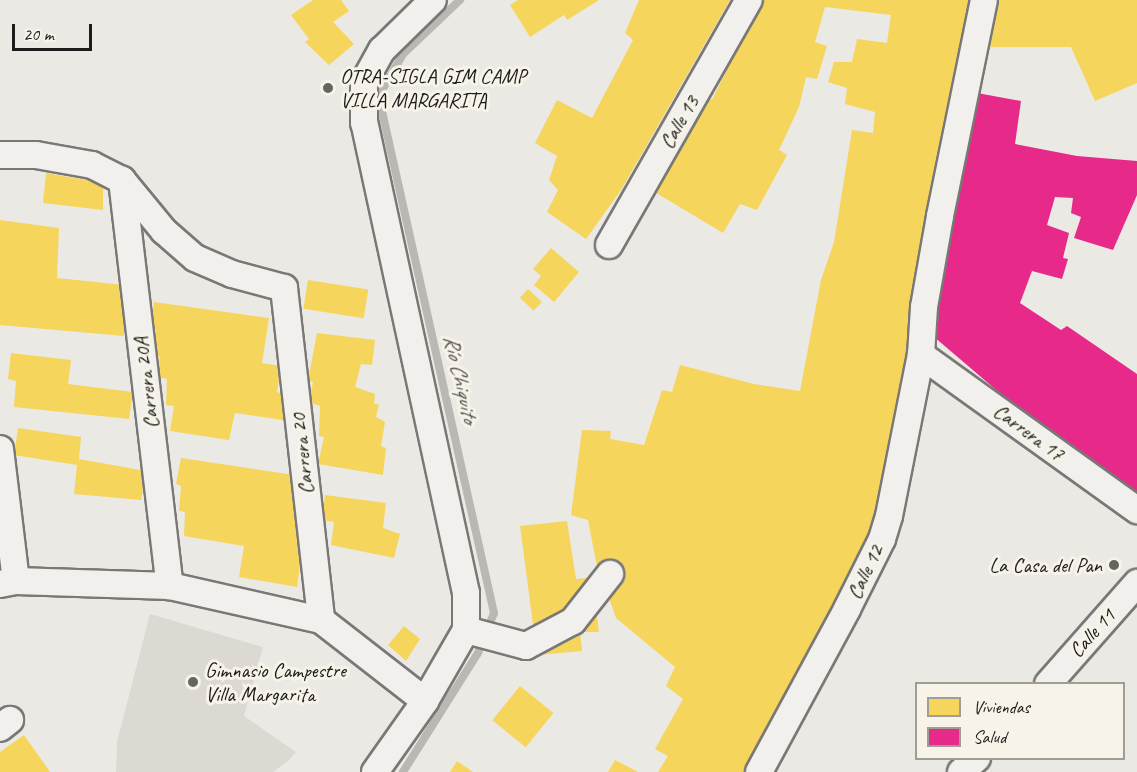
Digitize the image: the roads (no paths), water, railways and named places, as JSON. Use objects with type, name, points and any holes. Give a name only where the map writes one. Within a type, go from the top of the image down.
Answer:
[{"type":"street","points":[[375,772],[471,632],[466,593],[364,123],[364,82],[368,74],[382,50],[433,0]]},
{"type":"street","name":"Calle 13","points":[[609,244],[749,0]]},
{"type":"street","name":"Calle 12","points":[[759,772],[882,539],[889,516],[921,355],[924,307],[940,216],[984,0]]},
{"type":"street","points":[[0,155],[36,155],[92,165],[122,180]]},
{"type":"street","name":"Carrera 20","points":[[122,180],[165,231],[195,258],[232,274],[284,288],[321,620]]},
{"type":"street","name":"Carrera 20A","points":[[122,180],[170,586]]},
{"type":"street","name":"Carrera 17","points":[[921,355],[1137,510]]},
{"type":"street","points":[[0,449],[8,583],[170,586],[321,620],[425,701]]},
{"type":"street","points":[[471,632],[526,646],[573,621],[610,574]]},
{"type":"street","name":"Calle 11","points":[[1049,682],[1137,584]]},
{"type":"street","points":[[961,772],[976,760]]},
{"type":"waterway","name":"Río Chiquito","points":[[403,772],[478,653],[494,613],[382,111],[381,92],[403,54],[460,0]]},
{"type":"place","name":"OTRA-SIGLA GIM CAMP VILLA MARGARITA","points":[[328,88]]},
{"type":"place","name":"La Casa del Pan","points":[[1114,565]]},
{"type":"place","name":"Gimnasio Campestre Villa Margarita","points":[[193,682]]}]
